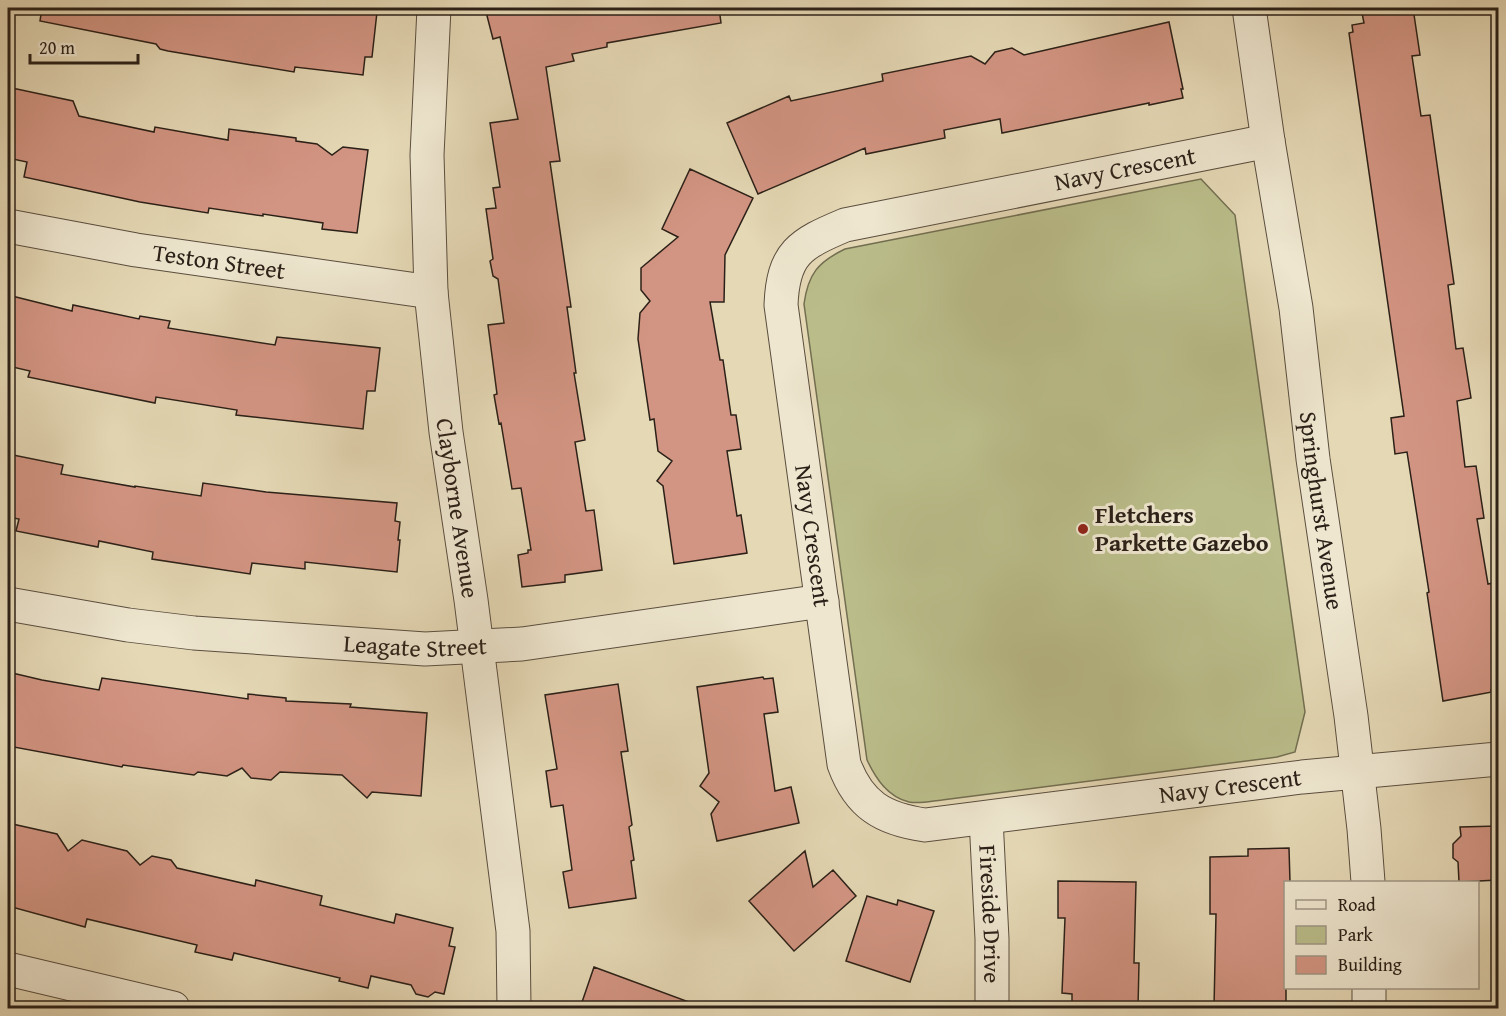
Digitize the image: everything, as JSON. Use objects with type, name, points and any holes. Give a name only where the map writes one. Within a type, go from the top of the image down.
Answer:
[{"type":"street","name":"Clayborne Avenue","points":[[434,8],[427,155],[431,292],[446,432],[513,931],[514,1008]]},
{"type":"street","name":"Springhurst Avenue","points":[[1249,8],[1268,141],[1296,308],[1313,459],[1338,623],[1357,771],[1368,881]]},
{"type":"street","name":"Navy Crescent","points":[[1268,141],[845,225],[814,238],[790,260],[782,282],[781,305],[844,764],[857,790],[876,808],[899,821],[925,825],[1357,771],[1498,759]]},
{"type":"street","name":"Teston Street","points":[[8,226],[136,250],[431,292]]},
{"type":"street","name":"Leagate Street","points":[[8,604],[128,625],[194,633],[425,649],[522,644],[822,601]]},
{"type":"street","name":"Fireside Drive","points":[[986,818],[993,939],[992,1008]]},
{"type":"street","points":[[8,969],[161,1007]]},
{"type":"street","points":[[1369,989],[1369,1008]]},
{"type":"green space","points":[[1201,179],[1235,215],[1305,712],[1295,752],[1277,757],[926,802],[913,803],[902,800],[889,792],[874,774],[867,760],[804,304],[808,285],[821,264],[845,249]]},
{"type":"building","points":[[42,8],[367,8],[367,11],[377,12],[372,57],[365,57],[363,75],[295,67],[294,72],[168,51],[160,49],[156,44],[40,21]]},
{"type":"building","points":[[485,8],[719,8],[721,23],[607,43],[607,47],[572,54],[574,61],[546,67],[560,161],[550,162],[571,307],[567,307],[576,373],[574,373],[585,440],[575,442],[586,511],[594,510],[602,570],[565,575],[565,582],[522,587],[518,555],[531,550],[521,488],[512,489],[494,395],[497,394],[488,325],[504,323],[498,279],[493,276],[490,261],[493,259],[486,209],[496,208],[493,188],[500,187],[490,123],[518,119],[500,37],[493,39]]},
{"type":"building","points":[[1361,8],[1413,8],[1420,55],[1412,56],[1421,116],[1430,115],[1454,284],[1448,285],[1456,349],[1463,348],[1471,398],[1457,401],[1465,467],[1476,466],[1484,518],[1477,519],[1488,584],[1493,583],[1498,622],[1498,689],[1443,701],[1407,452],[1395,454],[1391,418],[1404,416],[1349,33],[1353,32],[1352,25],[1364,23]]},
{"type":"building","points":[[1169,22],[1183,98],[1002,133],[1000,119],[944,130],[945,138],[866,154],[865,148],[758,194],[727,123],[789,96],[791,101],[883,81],[882,74],[971,56],[985,64],[995,52],[1012,48],[1024,55]]},
{"type":"building","points":[[12,88],[73,101],[79,116],[154,132],[155,127],[228,140],[229,129],[296,138],[296,141],[317,144],[332,155],[343,147],[368,150],[357,233],[322,229],[323,223],[263,214],[263,216],[209,208],[208,213],[140,202],[24,177],[27,162],[8,158],[8,109]]},
{"type":"building","points":[[690,169],[753,198],[725,255],[724,302],[710,302],[720,360],[723,360],[731,415],[736,415],[741,449],[727,451],[737,516],[741,515],[747,553],[674,564],[663,486],[657,481],[672,461],[658,451],[654,419],[650,420],[638,339],[640,313],[650,301],[641,290],[641,268],[678,237],[662,229]]},
{"type":"building","points":[[8,295],[72,311],[73,305],[139,319],[140,316],[170,321],[168,328],[275,345],[277,337],[380,348],[375,391],[367,391],[363,429],[236,415],[237,410],[156,397],[155,403],[28,377],[30,371],[8,366]]},
{"type":"building","points":[[8,454],[63,465],[61,474],[201,496],[203,483],[266,492],[397,503],[395,521],[400,522],[398,540],[400,540],[397,572],[305,562],[305,569],[252,563],[250,574],[152,559],[153,552],[99,541],[98,547],[16,531],[19,519],[8,517]]},
{"type":"building","points":[[8,672],[99,690],[102,678],[248,699],[248,694],[286,698],[286,701],[351,704],[350,707],[427,713],[421,796],[372,792],[367,798],[342,775],[280,772],[271,780],[251,778],[242,768],[227,776],[198,772],[194,775],[123,765],[122,767],[8,746]]},
{"type":"building","points":[[763,677],[764,679],[773,678],[778,712],[764,714],[775,791],[791,787],[799,823],[717,841],[711,814],[719,802],[700,786],[709,773],[697,687]]},
{"type":"building","points":[[618,684],[628,751],[621,752],[632,825],[629,827],[636,898],[569,908],[563,872],[572,870],[563,805],[551,807],[546,771],[557,769],[545,695]]},
{"type":"building","points":[[8,823],[57,834],[68,851],[82,840],[127,851],[140,865],[152,856],[171,860],[177,868],[255,886],[256,880],[322,896],[320,905],[394,923],[396,914],[453,928],[449,946],[455,947],[444,994],[435,992],[428,997],[416,994],[411,985],[371,976],[368,988],[339,981],[340,978],[234,953],[232,960],[195,952],[197,945],[87,919],[85,927],[8,906]]},
{"type":"building","points":[[1498,826],[1498,880],[1459,881],[1458,862],[1453,858],[1453,844],[1461,836],[1460,827]]},
{"type":"building","points":[[1289,848],[1290,881],[1284,881],[1286,1008],[1214,1008],[1216,914],[1210,914],[1210,857],[1248,856],[1248,849]]},
{"type":"building","points":[[805,851],[813,887],[833,870],[856,896],[794,951],[749,901]]},
{"type":"building","points":[[1058,881],[1136,882],[1134,963],[1139,963],[1138,1008],[1072,1008],[1072,994],[1062,993],[1065,918],[1058,918]]},
{"type":"building","points":[[867,896],[897,905],[898,900],[934,911],[910,982],[846,961]]},
{"type":"building","points":[[594,967],[697,1005],[697,1008],[580,1008]]},
{"type":"place","name":"Fletchers Parkette Gazebo","points":[[1083,529]]}]
